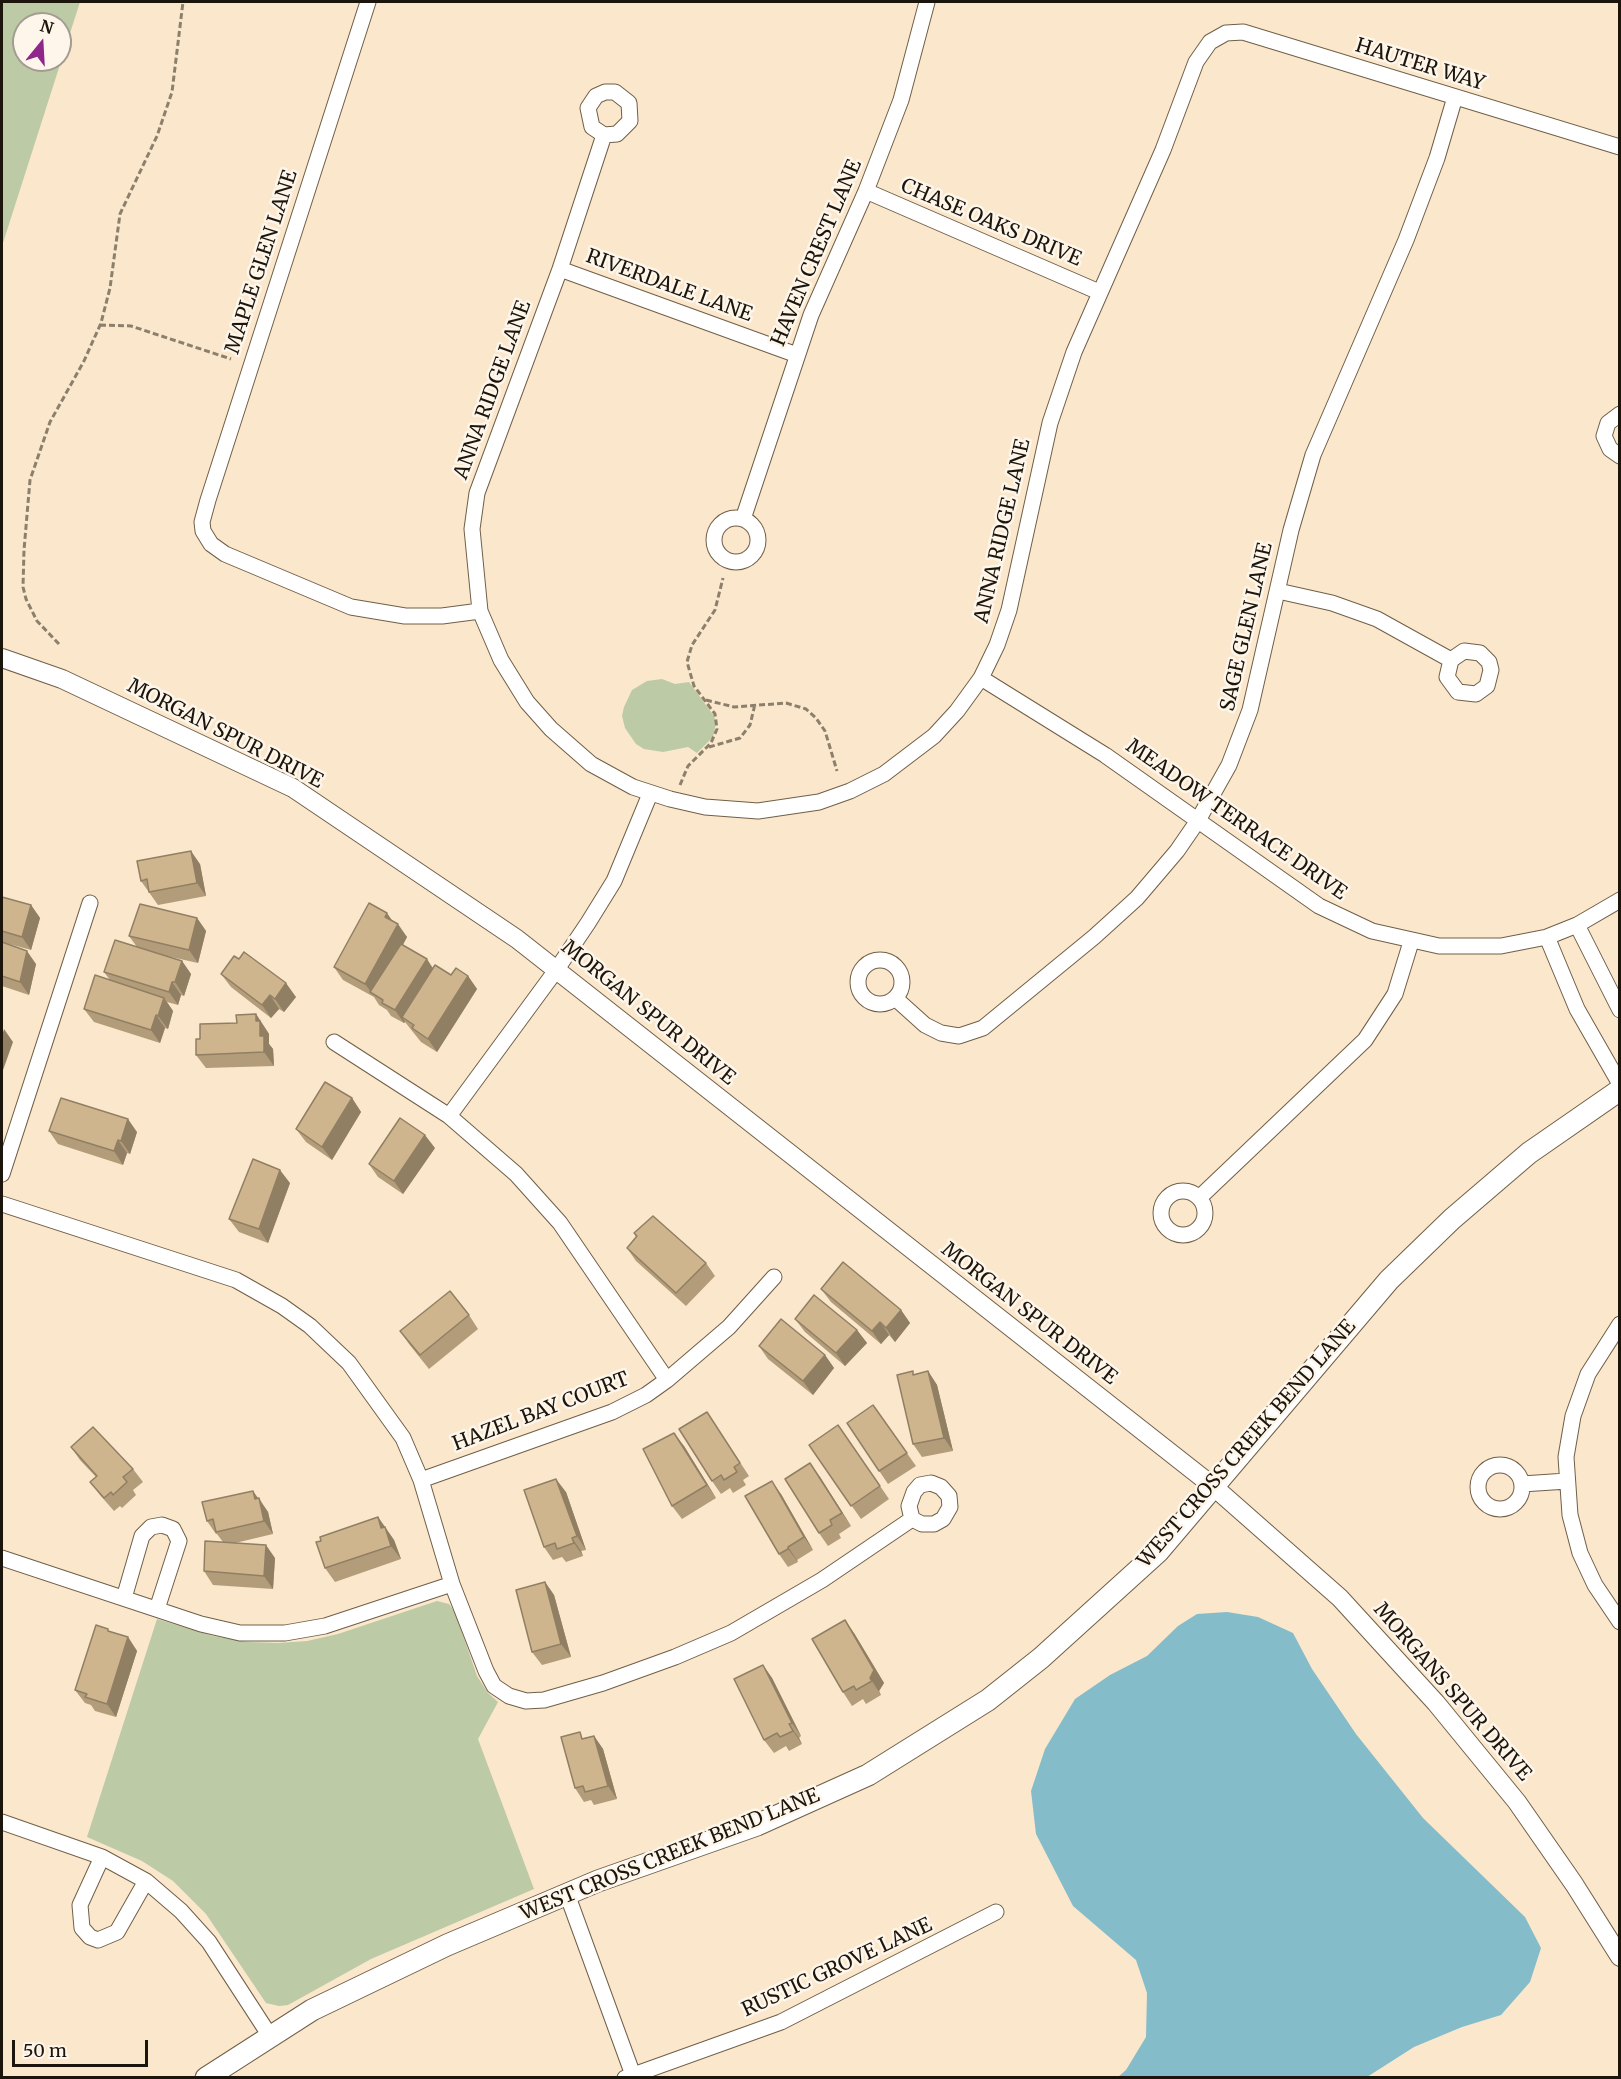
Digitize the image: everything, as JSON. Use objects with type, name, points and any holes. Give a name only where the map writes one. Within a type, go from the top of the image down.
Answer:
[{"type":"main road","name":"WEST CROSS CREEK BEND LANE","points":[[206,2078],[312,2010],[447,1946],[567,1894],[757,1826],[868,1775],[988,1700],[1041,1658],[1158,1551],[1389,1280],[1452,1219],[1529,1153],[1620,1090]]},
{"type":"street","name":"MAPLE GLEN LANE","points":[[368,2],[202,522],[205,536],[225,554],[351,607],[405,616],[442,616],[480,611]]},
{"type":"street","name":"HAVEN CREST LANE","points":[[742,519],[819,295],[866,192],[901,100],[927,2]]},
{"type":"street","name":"HAUTER WAY","points":[[1210,42],[1226,33],[1243,32],[1620,147]]},
{"type":"street","name":"ANNA RIDGE LANE","points":[[604,135],[560,269],[477,494],[472,529],[480,611],[507,672],[537,714],[591,764],[651,794],[689,804],[742,810],[789,808],[834,797],[884,774],[921,748],[957,711],[981,678],[997,645],[1009,610],[1050,423],[1074,352],[1163,150],[1196,62],[1210,42]]},
{"type":"street","name":"SAGE GLEN LANE","points":[[896,998],[925,1025],[947,1035],[965,1035],[983,1028],[1094,938],[1137,898],[1177,851],[1197,822],[1229,765],[1259,682],[1294,519],[1313,454],[1406,240],[1437,158],[1455,97]]},
{"type":"street","name":"CHASE OAKS DRIVE","points":[[866,192],[1099,292]]},
{"type":"street","name":"RIVERDALE LANE","points":[[560,269],[797,355]]},
{"type":"street","points":[[1620,414],[1608,423],[1604,436],[1610,449],[1620,456]]},
{"type":"street","points":[[1278,591],[1332,603],[1377,619],[1451,660]]},
{"type":"street","name":"MORGAN SPUR DRIVE","points":[[2,658],[62,679],[293,788],[517,939],[1008,1328],[1214,1487]]},
{"type":"street","name":"MEADOW TERRACE DRIVE","points":[[981,678],[1106,755],[1197,822],[1334,915],[1372,931],[1411,942],[1480,948],[1547,937],[1577,925],[1620,900]]},
{"type":"street","points":[[449,1116],[557,969],[614,881],[651,794]]},
{"type":"street","points":[[2,1174],[90,903]]},
{"type":"street","points":[[1577,925],[1620,1010]]},
{"type":"street","points":[[1547,937],[1577,1009],[1620,1084]]},
{"type":"street","points":[[1199,1198],[1305,1100],[1365,1040],[1395,994],[1411,942]]},
{"type":"street","points":[[334,1042],[449,1116],[516,1174],[560,1223],[667,1380]]},
{"type":"street","points":[[2,1204],[226,1276],[282,1306],[310,1326],[349,1363],[404,1438],[422,1480],[452,1584],[486,1671],[494,1686],[509,1696],[526,1701],[544,1700],[603,1683],[731,1633],[822,1580],[912,1519]]},
{"type":"street","name":"HAZEL BAY COURT","points":[[422,1480],[612,1412],[667,1380],[729,1326],[774,1277]]},
{"type":"street","points":[[1620,1324],[1588,1374],[1573,1416],[1568,1437],[1567,1481],[1570,1515],[1580,1553],[1595,1585],[1620,1622]]},
{"type":"street","points":[[1522,1484],[1567,1481]]},
{"type":"street","name":"MORGANS SPUR DRIVE","points":[[1214,1487],[1340,1598],[1436,1702],[1517,1802],[1574,1884],[1620,1957]]},
{"type":"street","points":[[124,1598],[142,1536],[151,1527],[162,1525],[173,1529],[178,1541],[158,1609]]},
{"type":"street","points":[[2,1558],[240,1633],[285,1633],[325,1626],[452,1584]]},
{"type":"street","points":[[2,1822],[102,1857],[146,1881],[181,1911],[208,1942],[270,2036]]},
{"type":"street","points":[[102,1857],[80,1905],[79,1918],[82,1928],[90,1937],[98,1940],[117,1932],[146,1881]]},
{"type":"street","points":[[567,1894],[629,2076]]},
{"type":"street","name":"RUSTIC GROVE LANE","points":[[629,2076],[781,2022],[996,1912]]},
{"type":"path","points":[[59,644],[37,621],[26,599],[23,575],[27,501],[41,442],[100,325],[110,288],[120,214],[157,136],[172,92],[183,2]]},
{"type":"path","points":[[100,325],[131,326],[231,359]]},
{"type":"path","points":[[678,789],[688,766],[714,738],[717,724],[716,714],[691,681],[687,669],[687,656],[711,618],[723,578]]},
{"type":"path","points":[[705,699],[734,707],[786,703],[811,713],[828,736],[837,771]]},
{"type":"path","points":[[707,747],[740,738],[750,725],[755,705]]},
{"type":"green space","points":[[2,2],[80,2],[72,27],[72,12],[12,12],[12,72],[58,72],[2,246]]},
{"type":"green space","points":[[662,679],[675,684],[689,682],[714,716],[716,723],[713,737],[697,753],[688,747],[663,752],[644,749],[636,744],[625,728],[622,716],[632,690],[647,681]]},
{"type":"green space","points":[[437,1601],[449,1604],[455,1612],[477,1676],[488,1693],[498,1702],[478,1739],[534,1889],[371,1959],[288,2005],[279,2006],[266,2003],[206,1914],[173,1881],[142,1861],[87,1837],[157,1619],[213,1636],[248,1642],[278,1643],[307,1641],[338,1634]]},
{"type":"water","points":[[1227,1612],[1258,1617],[1293,1633],[1312,1669],[1356,1734],[1423,1818],[1525,1917],[1541,1948],[1530,1982],[1501,2015],[1462,2027],[1414,2047],[1367,2077],[1118,2077],[1126,2070],[1146,2037],[1147,1993],[1136,1960],[1073,1906],[1036,1834],[1031,1791],[1045,1749],[1075,1699],[1110,1675],[1147,1656],[1178,1626],[1197,1614]]},
{"type":"building","points":[[191,851],[197,883],[149,892],[147,879],[141,881],[137,861]]},
{"type":"building","points":[[2,897],[31,905],[22,937],[2,931]]},
{"type":"building","points":[[369,903],[387,913],[385,917],[398,924],[365,984],[334,967]]},
{"type":"building","points":[[140,904],[197,918],[189,950],[129,936]]},
{"type":"building","points":[[115,940],[182,961],[169,992],[104,972]]},
{"type":"building","points":[[2,942],[27,951],[20,982],[2,976]]},
{"type":"building","points":[[401,944],[427,959],[395,1010],[382,1003],[383,1000],[370,992]]},
{"type":"building","points":[[244,952],[286,983],[275,999],[270,995],[262,1005],[221,974],[234,956],[239,959]]},
{"type":"building","points":[[435,965],[451,975],[456,968],[468,976],[428,1039],[412,1028],[414,1025],[402,1017]]},
{"type":"building","points":[[95,975],[164,998],[151,1030],[84,1009]]},
{"type":"building","points":[[256,1014],[256,1021],[260,1021],[260,1036],[264,1036],[264,1052],[196,1055],[196,1039],[200,1039],[200,1024],[237,1023],[236,1015]]},
{"type":"building","points":[[325,1082],[352,1098],[322,1147],[296,1129]]},
{"type":"building","points":[[61,1098],[128,1119],[121,1141],[118,1140],[114,1151],[49,1131]]},
{"type":"building","points":[[400,1118],[425,1135],[394,1181],[369,1164]]},
{"type":"building","points":[[253,1159],[280,1170],[259,1229],[229,1219]]},
{"type":"building","points":[[653,1216],[706,1263],[676,1293],[627,1248],[637,1236],[634,1233]]},
{"type":"building","points":[[843,1262],[901,1310],[886,1328],[880,1322],[872,1331],[821,1289]]},
{"type":"building","points":[[450,1291],[469,1315],[420,1355],[400,1331]]},
{"type":"building","points":[[814,1295],[857,1330],[836,1353],[795,1319]]},
{"type":"building","points":[[781,1319],[825,1355],[803,1381],[759,1346]]},
{"type":"building","points":[[913,1371],[913,1375],[928,1371],[944,1438],[913,1444],[897,1375]]},
{"type":"building","points":[[873,1405],[907,1453],[879,1471],[847,1423]]},
{"type":"building","points":[[707,1412],[740,1463],[734,1467],[737,1472],[724,1480],[721,1475],[712,1481],[679,1429]]},
{"type":"building","points":[[838,1425],[880,1486],[851,1506],[809,1445]]},
{"type":"building","points":[[93,1427],[133,1469],[123,1477],[127,1482],[113,1495],[111,1492],[104,1498],[90,1482],[97,1476],[71,1447]]},
{"type":"building","points":[[674,1433],[707,1485],[672,1506],[643,1449]]},
{"type":"building","points":[[810,1463],[842,1513],[830,1520],[832,1525],[819,1533],[785,1479]]},
{"type":"building","points":[[556,1479],[577,1536],[572,1538],[574,1543],[557,1549],[555,1543],[544,1547],[524,1490]]},
{"type":"building","points":[[772,1481],[804,1537],[779,1554],[745,1496]]},
{"type":"building","points":[[253,1491],[255,1499],[259,1498],[264,1521],[216,1532],[213,1519],[207,1521],[202,1502]]},
{"type":"building","points":[[378,1517],[381,1528],[385,1527],[391,1546],[325,1568],[316,1542],[321,1541],[320,1537]]},
{"type":"building","points":[[205,1541],[266,1545],[264,1576],[204,1571]]},
{"type":"building","points":[[545,1582],[561,1644],[532,1652],[516,1590]]},
{"type":"building","points":[[845,1620],[874,1670],[870,1678],[872,1681],[856,1690],[854,1686],[843,1692],[812,1639]]},
{"type":"building","points":[[96,1625],[128,1637],[107,1704],[85,1697],[87,1694],[75,1690]]},
{"type":"building","points":[[763,1665],[792,1723],[789,1724],[793,1731],[780,1737],[777,1733],[764,1740],[734,1679]]},
{"type":"building","points":[[580,1732],[582,1739],[594,1736],[608,1786],[585,1792],[583,1786],[575,1788],[561,1737]]}]
